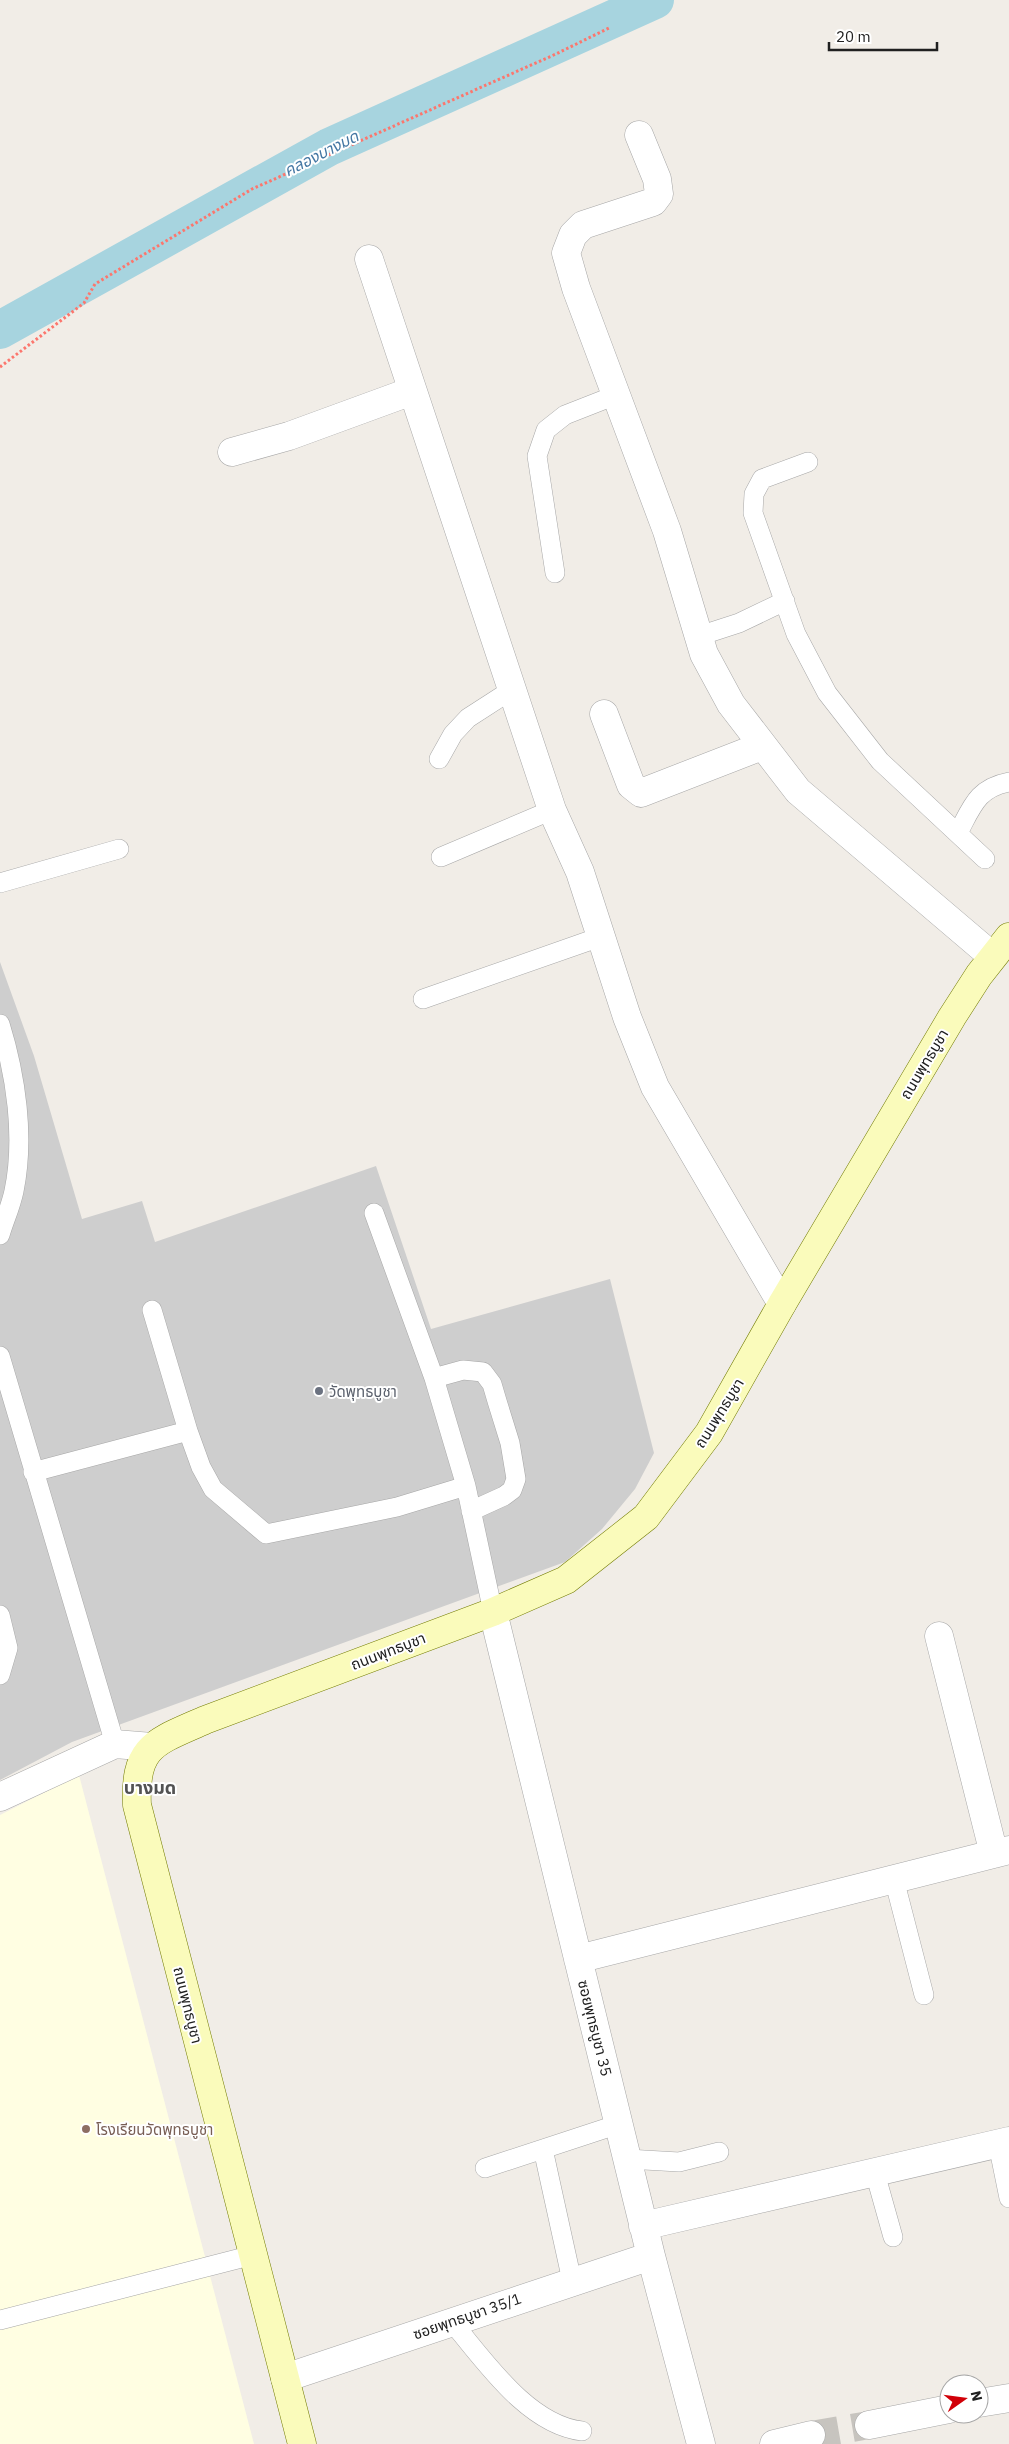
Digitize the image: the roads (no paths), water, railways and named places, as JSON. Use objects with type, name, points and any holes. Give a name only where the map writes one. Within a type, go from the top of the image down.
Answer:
[{"type":"main road","name":"ถนนพุทธบูชา","points":[[302,2444],[137,1805],[136,1781],[141,1759],[152,1747],[171,1735],[205,1720],[493,1612],[566,1580],[646,1517],[709,1433],[782,1304],[952,1017],[1001,946]]},
{"type":"street","points":[[639,135],[657,179],[659,194],[653,202],[583,225],[574,235],[566,253],[576,288],[668,531],[704,654],[731,704],[798,791],[1001,946]]},
{"type":"street","points":[[369,259],[552,810],[580,872],[627,1017],[656,1087],[782,1304]]},
{"type":"street","points":[[232,452],[289,436],[412,391]]},
{"type":"street","points":[[604,714],[631,786],[641,793],[762,746]]},
{"type":"street","name":"ซอยพุทธบูชา 35","points":[[493,1612],[618,2124],[701,2444]]},
{"type":"street","points":[[578,1959],[1002,1852],[939,1636]]},
{"type":"street","points":[[0,1798],[115,1744],[152,1747]]},
{"type":"street","points":[[644,2226],[1004,2143]]},
{"type":"street","name":"ซอยพุทธบูชา 35/1","points":[[284,2378],[651,2256]]},
{"type":"street","points":[[989,2401],[1009,2398]]},
{"type":"street","points":[[869,2425],[939,2411]]},
{"type":"street","points":[[774,2444],[811,2435]]},
{"type":"lane","points":[[555,573],[537,456],[546,430],[565,415],[616,396]]},
{"type":"lane","points":[[808,462],[762,479],[754,494],[753,513],[796,634],[826,693],[880,760],[985,859]]},
{"type":"lane","points":[[699,636],[739,623],[785,601]]},
{"type":"lane","points":[[439,759],[453,734],[468,718],[513,689]]},
{"type":"lane","points":[[958,833],[977,799],[990,787],[1009,782]]},
{"type":"lane","points":[[440,857],[552,810]]},
{"type":"lane","points":[[0,883],[119,849]]},
{"type":"lane","points":[[423,998],[600,937]]},
{"type":"lane","points":[[0,1024],[12,1063],[18,1143],[14,1191],[0,1234]]},
{"type":"lane","points":[[374,1213],[434,1378],[466,1486],[493,1612]]},
{"type":"lane","points":[[152,1310],[188,1431],[201,1467],[214,1489],[266,1534],[397,1507],[466,1486]]},
{"type":"lane","points":[[0,1356],[115,1744]]},
{"type":"lane","points":[[434,1378],[463,1370],[483,1372],[492,1384],[510,1443],[516,1480],[512,1490],[471,1511]]},
{"type":"lane","points":[[33,1472],[188,1431]]},
{"type":"lane","points":[[0,1615],[8,1648],[0,1675]]},
{"type":"lane","points":[[894,1879],[924,1995]]},
{"type":"lane","points":[[485,2168],[618,2124]]},
{"type":"lane","points":[[1004,2143],[1009,2198]]},
{"type":"lane","points":[[543,2148],[572,2281]]},
{"type":"lane","points":[[627,2159],[679,2162],[719,2152]]},
{"type":"lane","points":[[875,2173],[894,2237]]},
{"type":"lane","points":[[0,2320],[253,2255]]},
{"type":"lane","points":[[452,2322],[504,2384],[547,2420],[567,2429],[582,2430]]},
{"type":"waterway","name":"คลองบางมด","points":[[0,330],[329,147],[655,0]]},
{"type":"tunnel","points":[[811,2435],[869,2425]]},
{"type":"place","name":"วัดพุทธบูชา","points":[[319,1391]]},
{"type":"place","name":"โรงเรียนวัดพุทธบูชา","points":[[86,2129]]},
{"type":"district","name":"บางมด","points":[[150,1787]]}]
